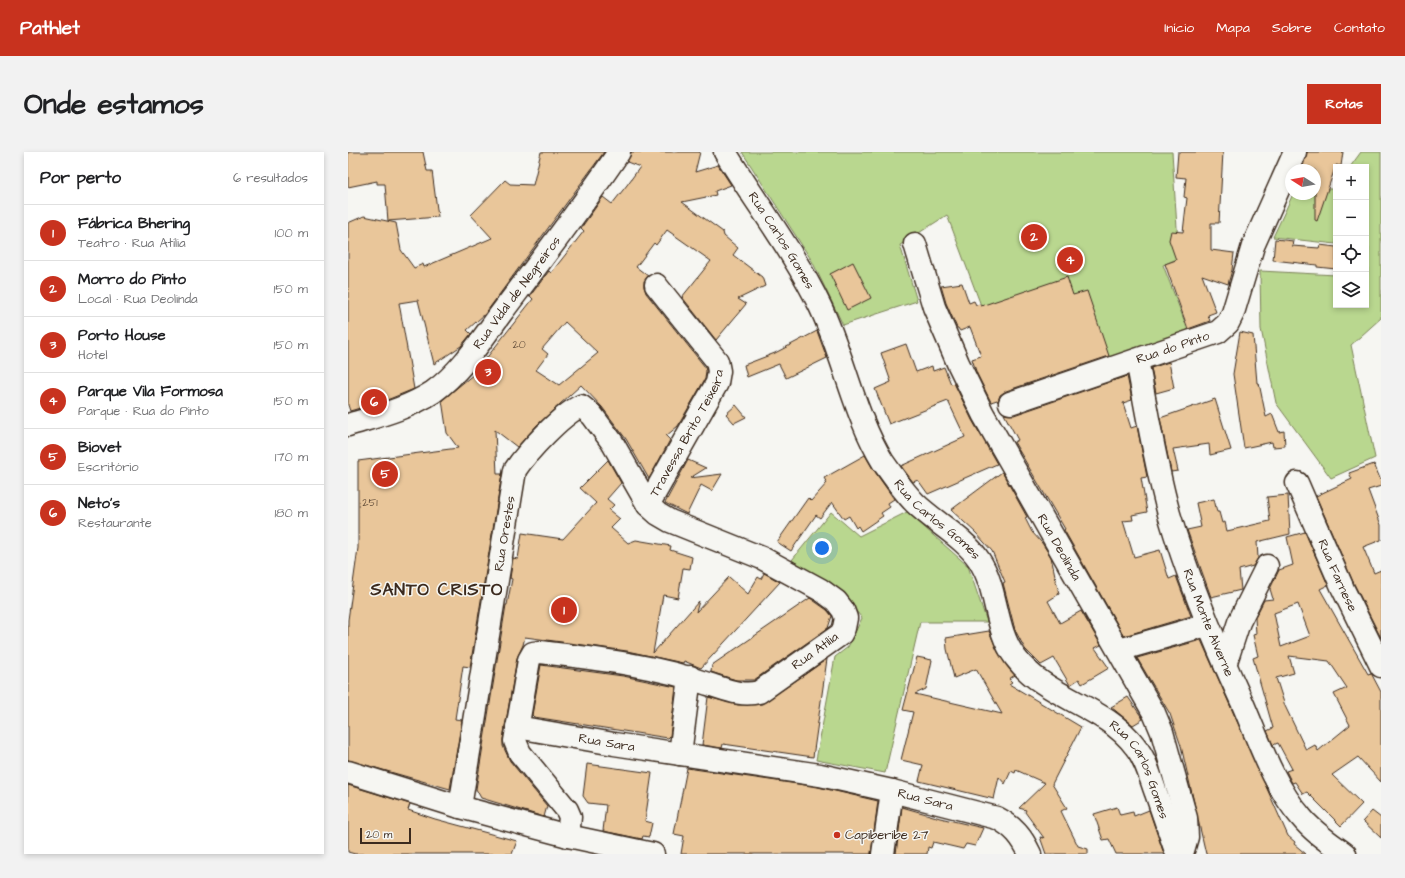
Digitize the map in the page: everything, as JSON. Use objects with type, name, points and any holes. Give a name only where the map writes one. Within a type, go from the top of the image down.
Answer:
[{"type":"street","name":"Rua Vidal de Negreiros","points":[[348,425],[405,407],[434,391],[448,379],[470,354],[580,210],[619,152]]},
{"type":"street","name":"Rua Carlos Gomes","points":[[724,152],[806,280],[821,308],[867,431],[882,460],[915,503],[959,540],[979,560],[988,582],[1002,630],[1013,655],[1024,668],[1039,680],[1108,721],[1136,746],[1145,762],[1177,854]]},
{"type":"street","name":"Rua do Pinto","points":[[1010,403],[1218,332],[1228,323],[1234,313],[1254,246],[1295,152]]},
{"type":"street","name":"Rua Deolinda","points":[[914,244],[934,307],[961,370],[983,414],[1154,713],[1162,732],[1186,818],[1187,837],[1182,854]]},
{"type":"street","name":"Travessa Brito Teixeira","points":[[648,505],[717,383],[719,371],[717,361],[656,285]]},
{"type":"street","name":"Rua Monte Alverne","points":[[1137,360],[1155,457],[1169,513],[1207,625],[1272,770],[1287,797],[1301,818],[1345,854]]},
{"type":"street","name":"Rua Atília","points":[[517,727],[529,660],[536,652],[641,665],[690,677],[744,694],[759,692],[841,634],[846,618],[843,610],[836,601],[821,590],[762,558],[670,521],[658,514],[648,505],[612,442],[592,414],[581,406]]},
{"type":"street","name":"Rua Orestes","points":[[460,807],[515,470],[522,460],[558,423],[575,408],[581,406]]},
{"type":"street","name":"Rua Farnese","points":[[1297,483],[1343,589],[1381,666]]},
{"type":"street","points":[[1225,665],[1239,622],[1267,566]]},
{"type":"street","points":[[1119,650],[1207,625]]},
{"type":"street","points":[[680,754],[690,677]]},
{"type":"street","points":[[517,727],[515,741],[517,749],[569,814],[568,836]]},
{"type":"street","name":"Rua Sara","points":[[517,727],[680,754],[784,769],[892,791],[998,818],[1017,832],[1030,854]]},
{"type":"street","points":[[348,772],[460,807],[568,836],[652,854]]},
{"type":"street","points":[[883,854],[892,791]]},
{"type":"green space","points":[[742,152],[1172,152],[1179,258],[1163,265],[1191,338],[1111,365],[1083,296],[988,324],[947,215],[900,245],[917,301],[843,325],[812,261]]},
{"type":"green space","points":[[1361,152],[1381,152],[1381,318],[1351,345],[1375,458],[1331,478],[1276,403],[1261,329],[1260,271],[1333,275],[1333,308],[1369,308],[1369,164],[1352,164]]},
{"type":"green space","points":[[1321,189],[1333,189],[1333,244],[1273,237],[1290,200],[1321,200]]},
{"type":"green space","points":[[831,512],[859,536],[907,512],[968,566],[987,622],[920,622],[885,773],[816,760],[835,657],[848,647],[862,618],[842,595],[792,560]]},
{"type":"building","points":[[348,152],[423,152],[427,171],[432,171],[438,217],[388,221],[385,184],[377,184],[377,181],[348,187]]},
{"type":"building","points":[[541,152],[604,152],[485,314],[467,330],[471,334],[461,346],[434,364],[418,300],[399,303],[414,389],[387,400],[350,411],[348,405],[348,223],[364,216],[396,223],[401,250],[414,268],[423,264],[424,267],[492,238],[471,215],[505,180],[510,184],[533,185]]},
{"type":"building","points":[[631,152],[700,152],[695,172],[718,165],[731,185],[715,191],[716,195],[682,202],[723,232],[724,236],[738,248],[733,255],[762,277],[765,286],[738,299],[746,304],[716,340],[682,297],[711,261],[667,230],[656,245],[654,243],[636,267],[648,276],[644,281],[646,293],[705,367],[706,371],[705,379],[678,426],[666,436],[670,440],[649,479],[626,439],[602,407],[581,385],[537,425],[517,447],[495,430],[497,474],[502,474],[470,667],[463,666],[455,719],[462,720],[450,789],[348,760],[348,620],[358,548],[358,461],[458,448],[447,433],[442,400],[474,374],[533,299],[530,296],[549,271],[551,273],[584,231],[581,228],[603,197],[612,204],[627,185],[640,167],[627,162]],"holes":[[[565,322],[598,353],[559,385],[536,370],[548,354],[542,349]]]},
{"type":"building","points":[[1178,152],[1223,152],[1219,223],[1211,223],[1211,250],[1234,253],[1232,270],[1228,284],[1202,275],[1216,312],[1208,315],[1210,321],[1188,329],[1165,264],[1176,260],[1169,240],[1171,231],[1183,232],[1187,198],[1184,197],[1186,178],[1176,177]]},
{"type":"building","points":[[1307,152],[1343,152],[1341,164],[1333,164],[1333,174],[1317,221],[1315,220],[1315,200],[1321,200],[1321,164],[1304,164]]},
{"type":"building","points":[[1275,239],[1293,241],[1292,246],[1319,248],[1320,245],[1333,247],[1333,269],[1317,267],[1317,265],[1273,260]]},
{"type":"building","points":[[853,262],[871,298],[847,310],[830,274]]},
{"type":"building","points":[[1067,277],[1073,295],[1087,291],[1109,356],[1006,391],[1000,395],[998,402],[997,400],[991,402],[977,374],[972,359],[981,356],[970,327],[960,331],[957,328],[946,303],[941,286],[962,283],[969,303],[974,301],[976,305],[980,304],[981,306]]},
{"type":"building","points":[[817,331],[827,358],[786,378],[779,364],[747,377],[744,365],[775,353]]},
{"type":"building","points":[[1240,332],[1253,335],[1257,383],[1259,383],[1266,417],[1272,414],[1279,432],[1284,431],[1285,446],[1273,447],[1272,442],[1244,448],[1233,374]]},
{"type":"building","points":[[906,344],[916,372],[932,366],[933,371],[944,367],[951,384],[954,383],[972,420],[997,464],[928,494],[918,480],[913,482],[901,466],[965,437],[948,401],[889,424],[875,389],[891,382],[881,353]]},
{"type":"building","points":[[1169,362],[1174,388],[1156,393],[1151,368]]},
{"type":"building","points":[[1127,376],[1132,400],[1123,403],[1131,428],[1137,426],[1147,477],[1141,478],[1147,512],[1132,515],[1133,520],[1123,521],[1134,557],[1160,550],[1169,579],[1176,576],[1191,616],[1124,636],[1064,530],[1065,529],[1014,442],[1018,440],[1004,414],[1014,415]]},
{"type":"building","points":[[1215,399],[1231,450],[1210,455],[1209,444],[1173,449],[1178,471],[1171,472],[1160,418]]},
{"type":"building","points":[[736,405],[746,417],[734,423],[726,414]]},
{"type":"building","points":[[865,455],[894,499],[888,503],[890,507],[881,513],[883,516],[861,531],[858,526],[856,528],[849,516],[844,519],[832,502],[820,518],[816,515],[791,551],[777,542],[808,498],[811,501],[827,483],[824,478]]},
{"type":"building","points":[[608,460],[621,483],[607,499],[614,505],[609,510],[620,519],[611,528],[628,543],[636,540],[671,546],[670,550],[692,557],[690,569],[683,568],[678,598],[663,595],[653,653],[699,601],[696,612],[729,577],[748,594],[758,577],[761,579],[764,573],[780,582],[701,668],[684,661],[683,663],[627,651],[525,637],[517,658],[503,746],[510,761],[547,806],[544,817],[481,798],[476,789],[506,605],[512,579],[510,578],[513,558],[518,559],[522,533],[563,539],[596,503],[580,488]]},
{"type":"building","points":[[688,460],[706,468],[690,478],[722,474],[712,491],[701,485],[687,514],[665,503]]},
{"type":"building","points":[[1374,464],[1381,481],[1381,486],[1368,490],[1381,525],[1381,540],[1363,547],[1374,573],[1381,570],[1381,638],[1354,584],[1316,496],[1352,479],[1349,473]]},
{"type":"building","points":[[1002,472],[1027,517],[1025,518],[1032,532],[1042,543],[1051,557],[1059,594],[1048,601],[1060,623],[1081,611],[1101,645],[1095,648],[1109,668],[1082,684],[1079,679],[1070,685],[1054,658],[1041,665],[1025,649],[1015,630],[1003,583],[1005,582],[992,551],[976,533],[951,510]]},
{"type":"building","points":[[1288,495],[1290,534],[1257,542],[1258,558],[1253,566],[1239,570],[1241,590],[1211,597],[1187,530],[1201,527],[1196,503],[1214,499],[1217,512],[1219,512],[1222,523],[1225,522],[1227,531],[1270,521],[1267,497]]},
{"type":"building","points":[[1305,532],[1328,585],[1320,589],[1368,674],[1371,673],[1381,692],[1381,782],[1358,757],[1332,775],[1362,804],[1341,826],[1307,792],[1303,794],[1295,782],[1292,783],[1286,771],[1292,769],[1278,743],[1273,745],[1267,731],[1273,728],[1253,658],[1258,656],[1253,635],[1256,634],[1255,618],[1264,600],[1273,599],[1270,589],[1279,570],[1293,565],[1287,537]],"holes":[[[1298,604],[1310,636],[1281,647],[1274,613]],[[1289,656],[1329,661],[1347,688],[1334,694],[1350,725],[1318,751],[1315,745],[1306,750],[1285,706],[1276,678],[1294,673]]]},
{"type":"building","points":[[810,598],[827,610],[832,616],[828,628],[754,680],[736,680],[711,672],[712,665]]},
{"type":"building","points":[[989,631],[998,652],[1015,675],[1009,679],[1012,682],[1009,684],[1081,727],[1052,784],[1067,808],[1061,811],[1078,846],[1088,849],[1088,854],[1046,854],[1040,837],[1044,838],[1025,812],[1026,810],[1019,808],[1045,783],[1016,770],[1015,773],[1011,771],[1005,784],[999,777],[994,799],[919,781],[923,765],[901,760],[913,712],[903,710],[917,657],[932,660],[926,689],[915,694],[1002,714],[976,669],[954,678],[947,649],[946,638]]},
{"type":"building","points":[[1201,640],[1288,836],[1295,842],[1294,844],[1306,854],[1206,854],[1181,746],[1170,714],[1137,658]]},
{"type":"building","points":[[827,659],[813,757],[723,744],[722,748],[702,745],[708,697],[738,705],[762,704]]},
{"type":"building","points":[[541,665],[623,676],[676,687],[670,736],[668,738],[534,717],[532,715]]},
{"type":"building","points":[[1128,697],[1143,719],[1133,725],[1111,707]]},
{"type":"building","points":[[587,764],[652,773],[645,821],[652,823],[649,837],[643,836],[642,839],[603,831],[606,805],[588,803],[583,796]]},
{"type":"building","points":[[687,768],[818,787],[878,801],[871,854],[681,854],[684,836],[674,834]]},
{"type":"building","points":[[348,785],[410,804],[408,810],[435,819],[517,841],[512,854],[355,854],[348,852]]},
{"type":"building","points":[[902,807],[983,828],[975,846],[966,844],[963,849],[933,842],[931,848],[928,847],[927,854],[896,854]]},
{"type":"building","points":[[1117,807],[1120,815],[1133,812],[1134,816],[1149,810],[1164,854],[1116,854],[1109,839],[1103,840],[1094,814]]},
{"type":"building","points":[[1372,811],[1381,818],[1381,838],[1363,821]]},
{"type":"place","name":"Morro do Pinto","points":[[1034,237]]},
{"type":"place","name":"Parque Vila Formosa","points":[[1070,260]]},
{"type":"place","name":"Porto House","points":[[488,372]]},
{"type":"place","name":"Neto's","points":[[374,402]]},
{"type":"place","name":"Biovet","points":[[385,474]]},
{"type":"place","name":"Fábrica Bhering","points":[[564,610]]},
{"type":"place","name":"Capiberibe 27","points":[[837,835]]},
{"type":"district","name":"SANTO CRISTO","points":[[437,590]]}]
